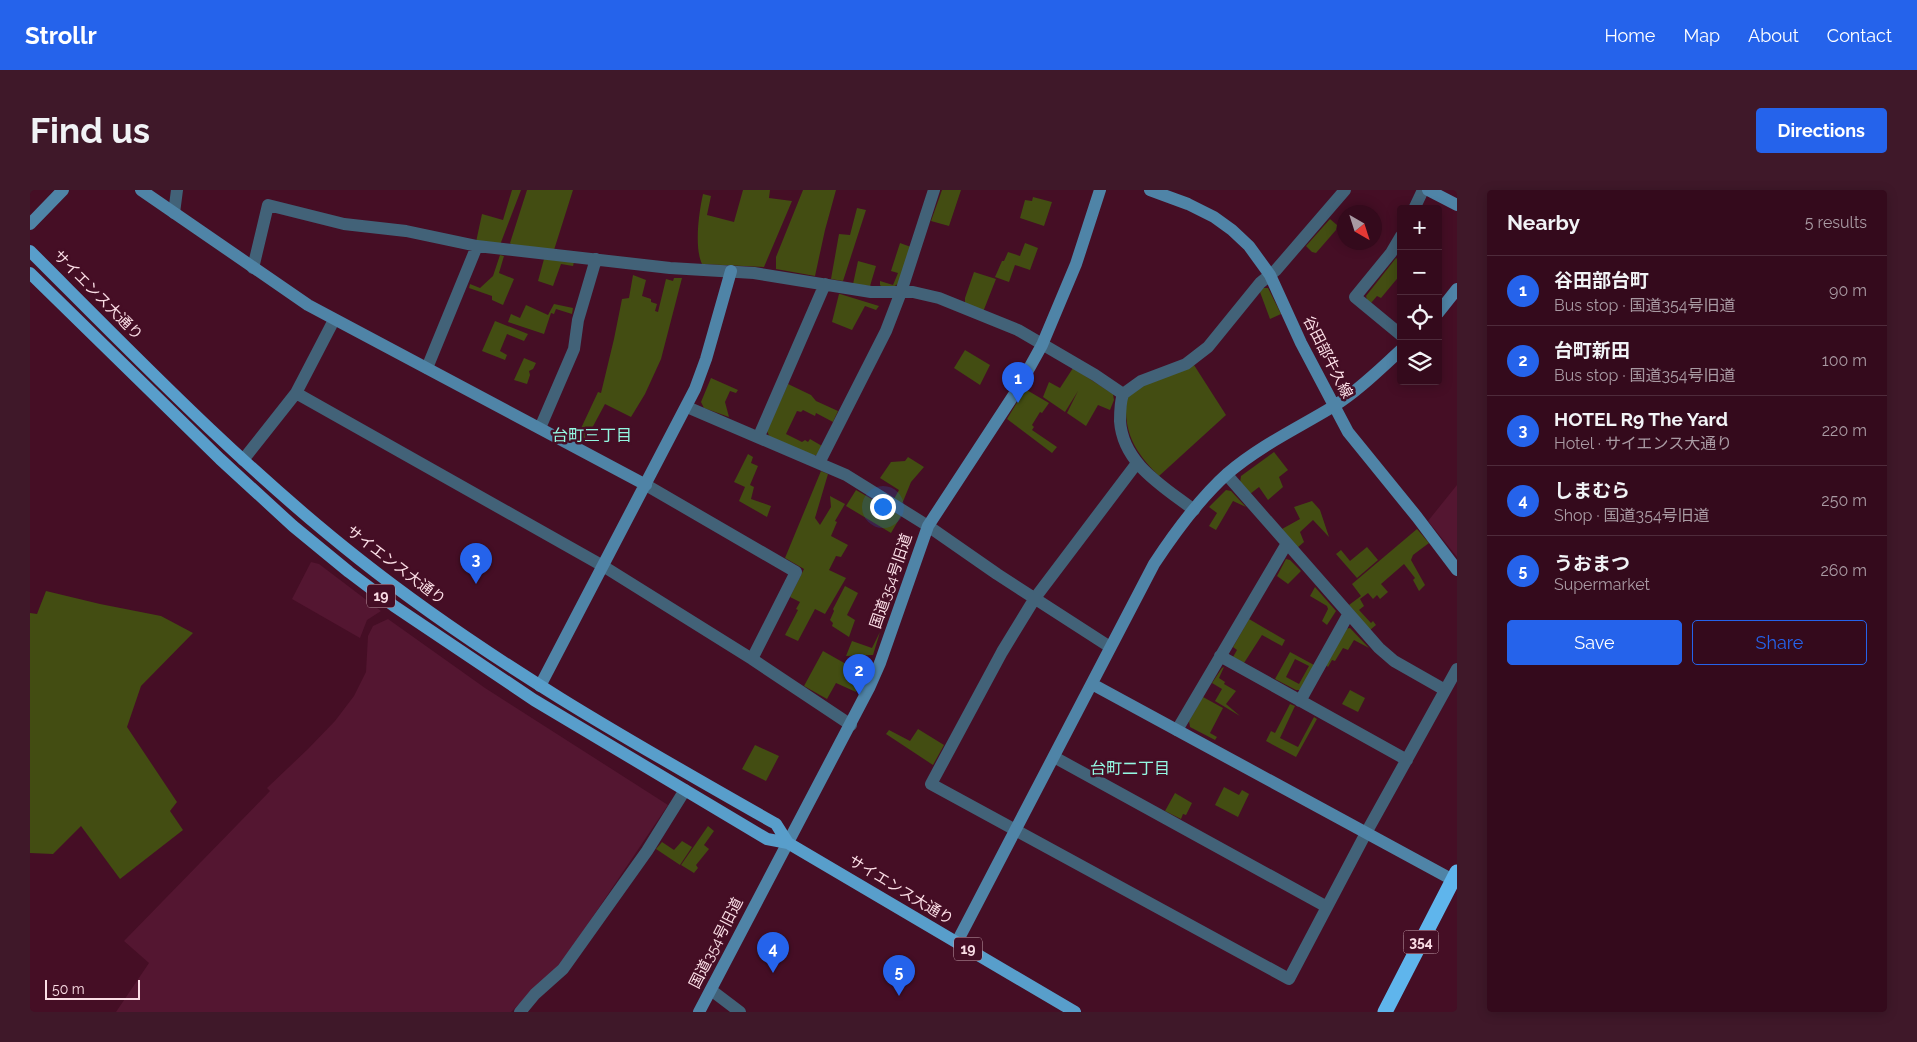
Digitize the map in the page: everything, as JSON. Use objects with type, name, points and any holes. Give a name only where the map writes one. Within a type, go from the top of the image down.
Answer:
[{"type":"highway","name":"354","points":[[1385,1012],[1456,878]]},
{"type":"main road","name":"サイエンス大通り","points":[[30,251],[243,460],[306,516],[411,598],[540,686],[776,824],[788,843]]},
{"type":"main road","name":"サイエンス大通り","points":[[30,272],[220,458],[279,512],[349,572],[402,612],[534,700],[767,839],[788,843],[1075,1012]]},
{"type":"main road","points":[[402,612],[411,598]]},
{"type":"street","points":[[30,224],[63,190]]},
{"type":"street","points":[[141,190],[308,305],[646,485],[796,572],[752,659]]},
{"type":"street","points":[[174,213],[177,190]]},
{"type":"street","points":[[819,463],[886,331],[901,292],[934,190]]},
{"type":"street","name":"国道354号旧道","points":[[699,1012],[851,725],[880,663],[928,526],[1016,390],[1042,345],[1076,264],[1100,190]]},
{"type":"street","name":"谷田部牛久線","points":[[1150,190],[1202,210],[1222,222],[1249,246],[1270,275],[1348,432],[1457,570]]},
{"type":"street","points":[[1194,510],[1137,464],[1128,451],[1121,429],[1120,405],[1123,394],[1141,382],[1193,359],[1208,347],[1260,283],[1270,275],[1345,190]]},
{"type":"street","points":[[1416,205],[1423,190]]},
{"type":"street","points":[[1428,190],[1457,205]]},
{"type":"street","points":[[253,268],[268,205],[344,224],[406,231],[477,246],[670,268],[730,271],[871,292],[913,292],[939,298],[1018,330],[1095,375],[1123,394]]},
{"type":"street","points":[[1397,243],[1391,253],[1355,297],[1397,332]]},
{"type":"street","points":[[427,368],[477,246]]},
{"type":"street","points":[[540,428],[574,349],[578,320],[596,259]]},
{"type":"street","points":[[540,686],[687,407],[704,365],[730,271]]},
{"type":"street","points":[[759,436],[825,284]]},
{"type":"street","points":[[1442,308],[1455,296]]},
{"type":"street","points":[[243,460],[296,393],[334,320]]},
{"type":"street","points":[[957,942],[1110,647],[1154,564],[1170,540],[1194,510],[1227,475],[1268,444],[1334,406],[1397,353]]},
{"type":"street","points":[[296,393],[603,566],[752,659],[851,725]]},
{"type":"street","points":[[687,407],[759,436],[846,475],[928,526],[1110,647]]},
{"type":"street","points":[[1137,464],[1035,598],[1002,652],[931,784],[1289,979],[1366,833],[1457,669]]},
{"type":"street","points":[[1227,475],[1286,545],[1387,656],[1445,690]]},
{"type":"street","points":[[1177,730],[1286,545]]},
{"type":"street","points":[[1300,701],[1348,614]]},
{"type":"street","points":[[1220,656],[1406,760]]},
{"type":"street","points":[[1092,684],[1366,833],[1456,878]]},
{"type":"street","points":[[1054,757],[1327,907]]},
{"type":"street","points":[[520,1012],[535,994],[563,968],[647,851],[685,790]]},
{"type":"street","points":[[711,990],[740,1012]]},
{"type":"shaded area","points":[[1457,485],[1457,557],[1428,521]]},
{"type":"shaded area","points":[[311,562],[319,564],[381,611],[367,620],[360,638],[292,599]]},
{"type":"shaded area","points":[[388,619],[485,688],[668,805],[563,961],[511,1012],[116,1012],[149,963],[124,941],[270,791],[267,788],[335,721],[354,696],[366,672],[368,636],[373,626]]},
{"type":"green space","points":[[512,190],[521,190],[500,245],[476,242],[482,214],[503,220]]},
{"type":"green space","points":[[527,190],[573,190],[554,250],[512,245],[510,243]]},
{"type":"green space","points":[[743,190],[770,190],[769,198],[792,201],[764,267],[702,264],[698,239],[703,194],[711,196],[707,215],[734,222]]},
{"type":"green space","points":[[803,190],[836,190],[815,276],[776,269],[776,257]]},
{"type":"green space","points":[[942,190],[961,190],[949,226],[931,221]]},
{"type":"green space","points":[[1033,197],[1052,202],[1044,226],[1020,218],[1025,200],[1032,201]]},
{"type":"green space","points":[[857,208],[866,210],[843,281],[831,279],[839,234],[850,235]]},
{"type":"green space","points":[[1330,219],[1337,225],[1336,230],[1316,253],[1306,246]]},
{"type":"green space","points":[[900,243],[911,247],[899,283],[892,288],[883,288],[880,285],[880,281],[893,285],[898,273],[891,271]]},
{"type":"green space","points":[[1025,243],[1038,248],[1030,270],[1015,265],[1009,282],[995,277],[1008,252],[1020,256]]},
{"type":"green space","points":[[500,255],[504,256],[499,273],[514,279],[503,305],[492,300],[492,296],[469,288],[470,284],[480,288],[493,276]]},
{"type":"green space","points":[[544,259],[574,262],[573,266],[561,264],[553,286],[538,281]]},
{"type":"green space","points":[[1397,259],[1397,279],[1381,298],[1377,296],[1371,303],[1367,300],[1366,296]]},
{"type":"green space","points":[[858,261],[876,266],[870,286],[853,284]]},
{"type":"green space","points":[[974,272],[996,279],[983,312],[965,304],[965,298]]},
{"type":"green space","points":[[633,275],[646,280],[642,296],[651,299],[651,302],[657,304],[655,311],[658,312],[666,279],[673,281],[674,278],[682,278],[661,359],[645,394],[631,417],[605,404],[584,443],[576,439],[598,392],[601,393],[622,299],[629,298]]},
{"type":"green space","points":[[1263,288],[1268,288],[1281,314],[1270,319],[1260,292]]},
{"type":"green space","points":[[839,294],[879,306],[876,310],[865,306],[852,330],[832,322]]},
{"type":"green space","points":[[554,304],[573,308],[572,314],[556,309],[554,314],[551,313],[544,334],[508,322],[511,314],[520,318],[526,305],[548,315]]},
{"type":"green space","points":[[495,321],[528,334],[524,341],[507,334],[500,351],[507,355],[505,360],[482,351]]},
{"type":"green space","points":[[965,350],[990,365],[980,385],[954,368]]},
{"type":"green space","points":[[524,358],[536,363],[533,369],[529,371],[530,375],[527,384],[514,380]]},
{"type":"green space","points":[[1194,365],[1226,415],[1159,476],[1140,455],[1132,440],[1127,423],[1126,403],[1130,394],[1135,390]]},
{"type":"green space","points":[[1073,368],[1113,394],[1114,400],[1110,410],[1098,405],[1086,426],[1067,413],[1078,391],[1065,412],[1043,397],[1049,382],[1060,388]]},
{"type":"green space","points":[[711,378],[738,390],[736,393],[730,391],[725,402],[729,417],[704,408],[701,402]]},
{"type":"green space","points":[[788,384],[811,395],[816,401],[838,411],[833,422],[816,413],[815,416],[803,410],[801,412],[797,411],[786,434],[802,442],[805,440],[808,442],[810,439],[822,446],[817,455],[770,438],[767,431]]},
{"type":"green space","points":[[1025,389],[1049,403],[1042,413],[1040,412],[1032,425],[1034,427],[1032,430],[1057,447],[1052,453],[1007,419]]},
{"type":"green space","points":[[1274,452],[1288,470],[1279,477],[1283,487],[1268,500],[1259,487],[1250,494],[1240,483],[1241,476]]},
{"type":"green space","points":[[748,454],[753,457],[751,463],[758,466],[750,485],[754,487],[751,499],[771,506],[767,517],[739,501],[745,487],[734,482]]},
{"type":"green space","points":[[908,457],[924,467],[911,482],[902,504],[894,499],[899,490],[880,478],[891,462],[905,461]]},
{"type":"green space","points":[[821,471],[828,474],[815,518],[820,525],[831,507],[830,496],[845,504],[835,521],[837,522],[831,536],[848,545],[841,557],[836,556],[829,570],[846,578],[825,614],[815,609],[798,641],[785,635],[800,602],[790,597],[804,569],[785,558]]},
{"type":"green space","points":[[856,490],[901,516],[891,533],[846,506]]},
{"type":"green space","points":[[1226,490],[1231,491],[1246,507],[1233,501],[1216,530],[1209,526],[1217,513],[1209,507]]},
{"type":"green space","points":[[1312,501],[1320,510],[1329,537],[1313,520],[1300,532],[1304,542],[1297,548],[1282,529],[1300,519],[1294,507]]},
{"type":"green space","points":[[1417,529],[1429,543],[1413,555],[1411,560],[1425,585],[1419,591],[1413,580],[1415,578],[1404,564],[1381,584],[1388,592],[1380,599],[1377,595],[1373,599],[1368,593],[1360,599],[1364,606],[1359,610],[1371,623],[1373,621],[1376,625],[1370,630],[1349,605],[1361,596],[1352,584]]},
{"type":"green space","points":[[1367,547],[1378,560],[1357,578],[1336,554],[1341,550],[1350,561]]},
{"type":"green space","points":[[1286,559],[1290,560],[1301,571],[1288,584],[1277,576]]},
{"type":"green space","points":[[845,586],[858,593],[847,615],[855,620],[849,637],[832,626],[833,623],[830,620],[833,609]]},
{"type":"green space","points":[[1315,587],[1336,611],[1327,625],[1322,621],[1328,609],[1327,606],[1310,596]]},
{"type":"green space","points":[[46,591],[161,616],[193,633],[141,686],[127,727],[177,802],[170,811],[183,830],[120,879],[81,826],[53,854],[30,853],[30,613],[37,614]]},
{"type":"green space","points":[[1249,619],[1285,640],[1282,646],[1262,635],[1244,663],[1233,657],[1237,650],[1233,647]]},
{"type":"green space","points":[[1350,628],[1369,648],[1354,640],[1348,650],[1343,648],[1335,661],[1332,660],[1328,667],[1326,665],[1345,629]]},
{"type":"green space","points":[[880,632],[873,655],[846,656],[852,641],[872,648]]},
{"type":"green space","points":[[823,651],[846,664],[845,668],[854,668],[865,674],[856,692],[836,683],[827,699],[804,686]]},
{"type":"green space","points":[[1290,652],[1314,665],[1300,690],[1296,690],[1275,679]],"holes":[[[1295,659],[1309,666],[1299,684],[1286,677]]]},
{"type":"green space","points":[[1224,667],[1219,678],[1225,682],[1224,684],[1236,691],[1226,704],[1240,716],[1215,701],[1222,689],[1212,683]]},
{"type":"green space","points":[[1350,690],[1365,698],[1358,712],[1342,704]]},
{"type":"green space","points":[[1203,697],[1223,708],[1210,733],[1217,737],[1215,740],[1190,727],[1189,721]]},
{"type":"green space","points":[[1290,704],[1295,706],[1280,738],[1298,747],[1314,717],[1317,719],[1296,757],[1266,741],[1271,731],[1275,733]]},
{"type":"green space","points":[[918,729],[944,745],[933,765],[886,734],[889,730],[910,741]]},
{"type":"green space","points":[[755,745],[779,756],[766,781],[742,769]]},
{"type":"green space","points":[[1224,787],[1239,795],[1242,790],[1249,794],[1238,817],[1215,805]]},
{"type":"green space","points":[[1175,793],[1192,803],[1186,815],[1183,814],[1181,819],[1165,811]]},
{"type":"green space","points":[[708,826],[714,831],[704,845],[709,849],[696,865],[698,868],[694,873],[681,865]]},
{"type":"green space","points":[[682,841],[692,847],[680,865],[656,849],[662,842],[674,850]]},
{"type":"place","name":"谷田部台町","points":[[1018,403]]},
{"type":"place","name":"HOTEL R9 The Yard","points":[[476,584]]},
{"type":"place","name":"台町新田","points":[[859,695]]},
{"type":"place","name":"しまむら","points":[[773,973]]},
{"type":"place","name":"うおまつ","points":[[899,996]]},
{"type":"district","name":"台町三丁目","points":[[592,435]]},
{"type":"district","name":"台町二丁目","points":[[1130,768]]}]
